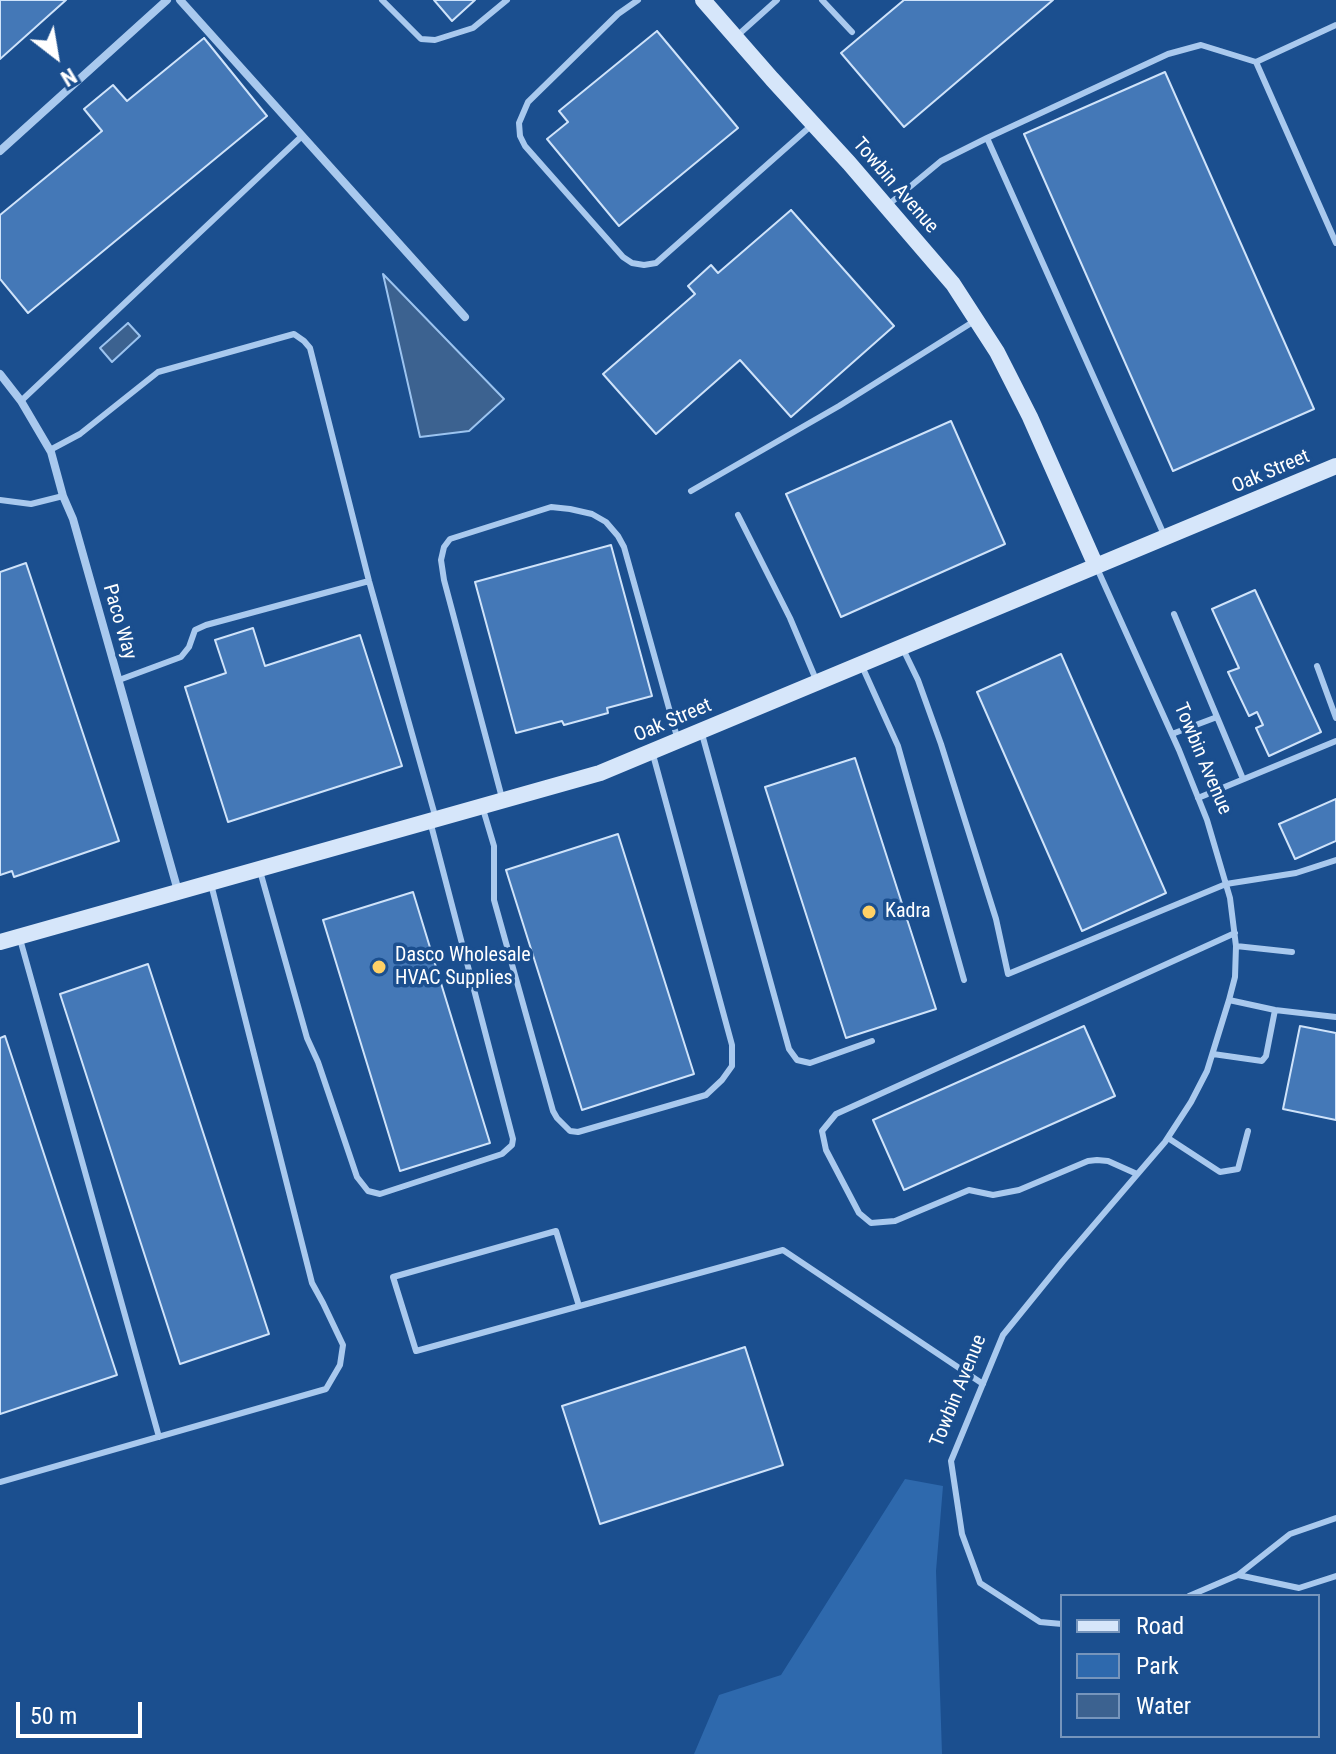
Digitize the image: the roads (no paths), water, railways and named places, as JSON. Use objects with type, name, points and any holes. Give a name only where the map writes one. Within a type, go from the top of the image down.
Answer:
[{"type":"street","points":[[0,151],[167,0]]},
{"type":"street","points":[[180,0],[465,317]]},
{"type":"street","name":"Towbin Avenue","points":[[703,0],[953,284],[997,352],[1030,417],[1096,566]]},
{"type":"street","name":"Paco Way","points":[[0,374],[21,401],[50,450],[73,519],[179,893]]},
{"type":"street","name":"Oak Street","points":[[0,942],[600,773],[1336,466]]},
{"type":"lane","points":[[382,0],[421,39],[435,40],[473,28],[507,0]]},
{"type":"lane","points":[[638,0],[618,14],[528,102],[519,123],[525,146],[623,257],[632,263],[656,263],[813,124]]},
{"type":"lane","points":[[735,37],[777,0]]},
{"type":"lane","points":[[822,0],[852,32]]},
{"type":"lane","points":[[886,206],[941,161],[1168,54],[1201,45],[1256,62],[1336,25]]},
{"type":"lane","points":[[1256,62],[1336,243]]},
{"type":"lane","points":[[21,401],[302,136]]},
{"type":"lane","points":[[987,138],[1165,537]]},
{"type":"lane","points":[[691,491],[839,406],[976,320]]},
{"type":"lane","points":[[50,450],[80,434],[158,372],[294,334],[310,348],[513,1139],[512,1145],[502,1154],[380,1194],[368,1191],[357,1177],[307,1038],[260,870]]},
{"type":"lane","points":[[0,500],[31,504],[63,496]]},
{"type":"lane","points":[[502,801],[444,580],[441,560],[450,539],[551,507],[592,514],[606,522],[624,547],[678,741]]},
{"type":"lane","points":[[738,515],[790,618],[817,682]]},
{"type":"lane","name":"Towbin Avenue","points":[[1060,1624],[1040,1622],[980,1583],[962,1534],[951,1461],[1003,1335],[1168,1138],[1191,1102],[1213,1054],[1235,977],[1236,946],[1230,898],[1207,820],[1096,566]]},
{"type":"lane","points":[[119,680],[181,657],[189,647],[195,630],[206,625],[369,581]]},
{"type":"lane","points":[[1174,614],[1243,779]]},
{"type":"lane","points":[[902,647],[918,680],[945,759],[996,919],[1008,974],[1226,884],[1296,873],[1336,860]]},
{"type":"lane","points":[[861,664],[898,746],[964,980]]},
{"type":"lane","points":[[1317,666],[1336,718]]},
{"type":"lane","points":[[1172,734],[1217,717]]},
{"type":"lane","points":[[702,731],[789,1049],[797,1060],[810,1063],[872,1041]]},
{"type":"lane","points":[[1198,798],[1336,741]]},
{"type":"lane","points":[[482,807],[494,846],[494,900],[557,1118],[570,1131],[578,1132],[706,1095],[732,1066],[732,1045],[652,751]]},
{"type":"lane","points":[[0,1482],[326,1389],[340,1365],[343,1345],[312,1283],[211,884]]},
{"type":"lane","points":[[1137,1174],[1108,1161],[1088,1161],[1019,1190],[993,1195],[969,1190],[895,1221],[871,1223],[859,1213],[852,1201],[826,1150],[822,1131],[836,1114],[1235,933]]},
{"type":"lane","points":[[20,937],[159,1437]]},
{"type":"lane","points":[[1236,946],[1292,952]]},
{"type":"lane","points":[[1229,1000],[1275,1010],[1336,1017]]},
{"type":"lane","points":[[1213,1054],[1262,1061],[1266,1056],[1275,1010]]},
{"type":"lane","points":[[1168,1138],[1220,1172],[1238,1169],[1248,1131]]},
{"type":"lane","points":[[579,1306],[556,1231],[393,1277],[416,1351],[783,1250],[983,1384]]},
{"type":"lane","points":[[1194,1594],[1238,1575],[1290,1534],[1336,1518]]},
{"type":"lane","points":[[1238,1575],[1299,1588],[1336,1576]]},
{"type":"water","points":[[383,274],[504,399],[469,431],[420,437]]},
{"type":"water","points":[[128,323],[140,336],[112,362],[100,348]]},
{"type":"place","name":"Kadra","points":[[869,912]]},
{"type":"place","name":"Dasco Wholesale HVAC Supplies","points":[[379,967]]}]
